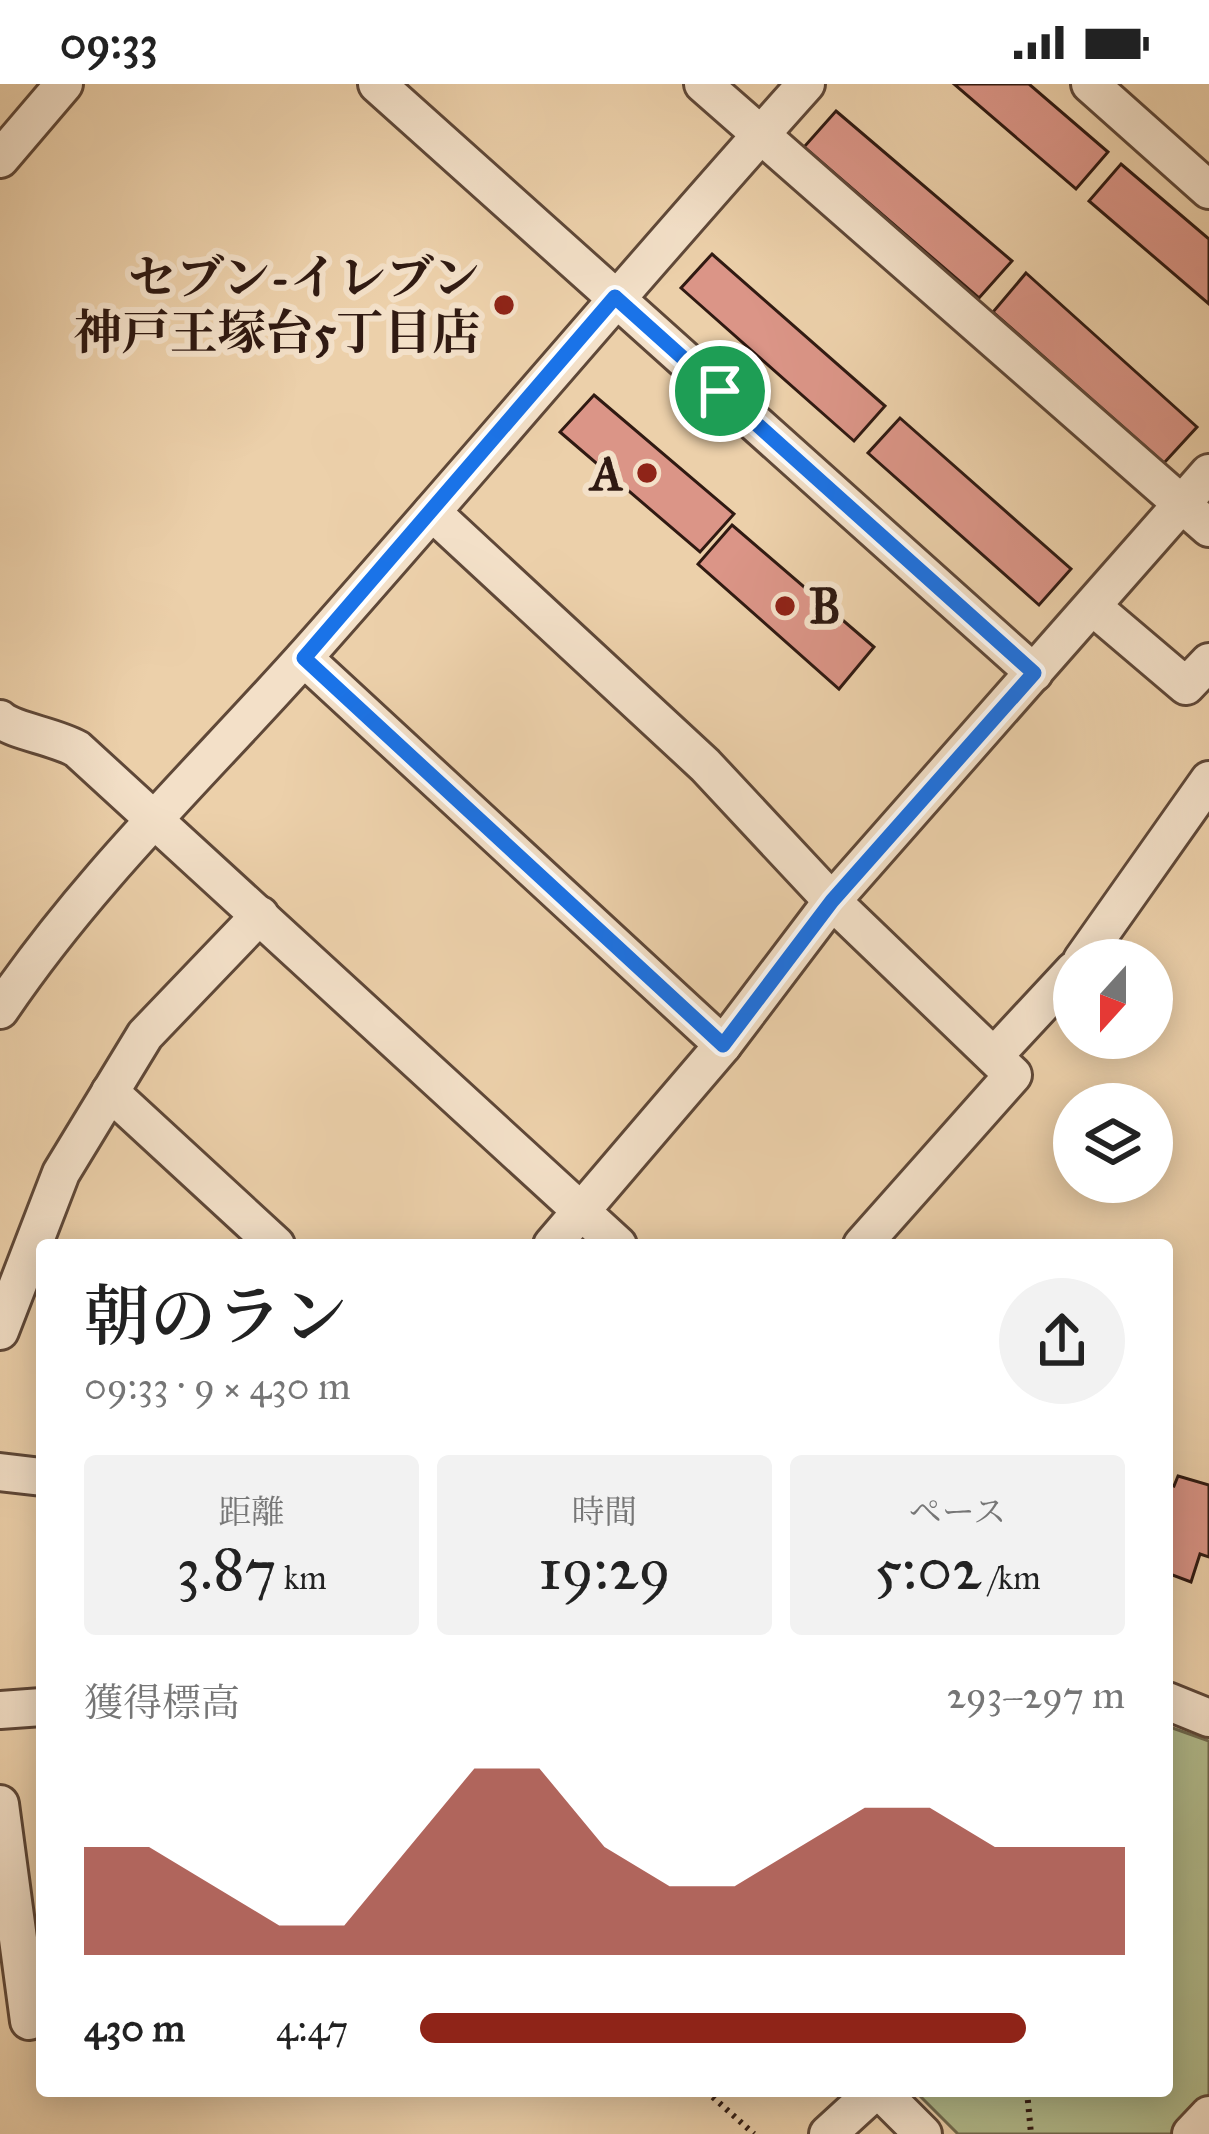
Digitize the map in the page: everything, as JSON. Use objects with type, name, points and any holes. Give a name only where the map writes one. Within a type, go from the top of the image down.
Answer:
[{"type":"street","points":[[0,158],[64,84]]},
{"type":"street","points":[[377,84],[1034,673]]},
{"type":"street","points":[[703,84],[1196,516]]},
{"type":"street","points":[[0,1010],[45,943],[153,817],[304,658],[806,84]]},
{"type":"street","points":[[1090,84],[1209,190]]},
{"type":"street","points":[[557,1239],[723,1045],[832,901],[1093,607],[1196,516],[1209,473]]},
{"type":"street","points":[[432,512],[705,765],[832,901],[1013,1075],[867,1239]]},
{"type":"street","points":[[1093,607],[1186,686],[1209,662]]},
{"type":"street","points":[[304,658],[723,1045]]},
{"type":"street","points":[[3,728],[48,733],[77,749],[611,1239]]},
{"type":"street","points":[[1097,939],[1209,780]]},
{"type":"street","points":[[0,1331],[61,1173],[145,1035],[260,915]]},
{"type":"street","points":[[994,1056],[1053,993]]},
{"type":"street","points":[[110,1092],[269,1239]]},
{"type":"street","points":[[0,1472],[36,1476]]},
{"type":"street","points":[[1173,1703],[1209,1718]]},
{"type":"street","points":[[0,1710],[36,1707]]},
{"type":"street","points":[[0,1804],[24,2026]]},
{"type":"street","points":[[828,2134],[870,2097]]},
{"type":"street","points":[[883,2097],[923,2134]]},
{"type":"street","points":[[1191,2134],[1209,2115]]},
{"type":"path","points":[[713,2097],[754,2134]]},
{"type":"path","points":[[1028,2097],[1031,2134]]},
{"type":"green space","points":[[1173,1728],[1209,1741],[1209,2096],[1174,2134],[958,2134],[921,2097],[1173,2097]]},
{"type":"building","points":[[954,84],[1029,84],[1108,152],[1076,189]]},
{"type":"building","points":[[836,111],[1012,261],[979,298],[804,147]]},
{"type":"building","points":[[1121,164],[1209,239],[1209,304],[1089,201]]},
{"type":"building","points":[[712,254],[885,406],[854,441],[681,288]]},
{"type":"building","points":[[1026,273],[1197,427],[1164,463],[993,312]]},
{"type":"building","name":"A","points":[[594,395],[734,514],[700,552],[560,432]]},
{"type":"building","points":[[900,418],[1071,569],[1039,605],[868,453]]},
{"type":"building","name":"B","points":[[732,525],[874,647],[839,689],[698,564]]},
{"type":"building","points":[[1178,1476],[1209,1485],[1209,1557],[1200,1554],[1191,1582],[1173,1575]]},
{"type":"place","name":"セブン-イレブン 神戸王塚台5丁目店","points":[[504,305]]},
{"type":"place","name":"A","points":[[647,473]]},
{"type":"place","name":"B","points":[[785,606]]},
{"type":"route","points":[[615,297],[720,391],[1034,673],[832,901],[723,1045],[304,658],[615,297]]}]
